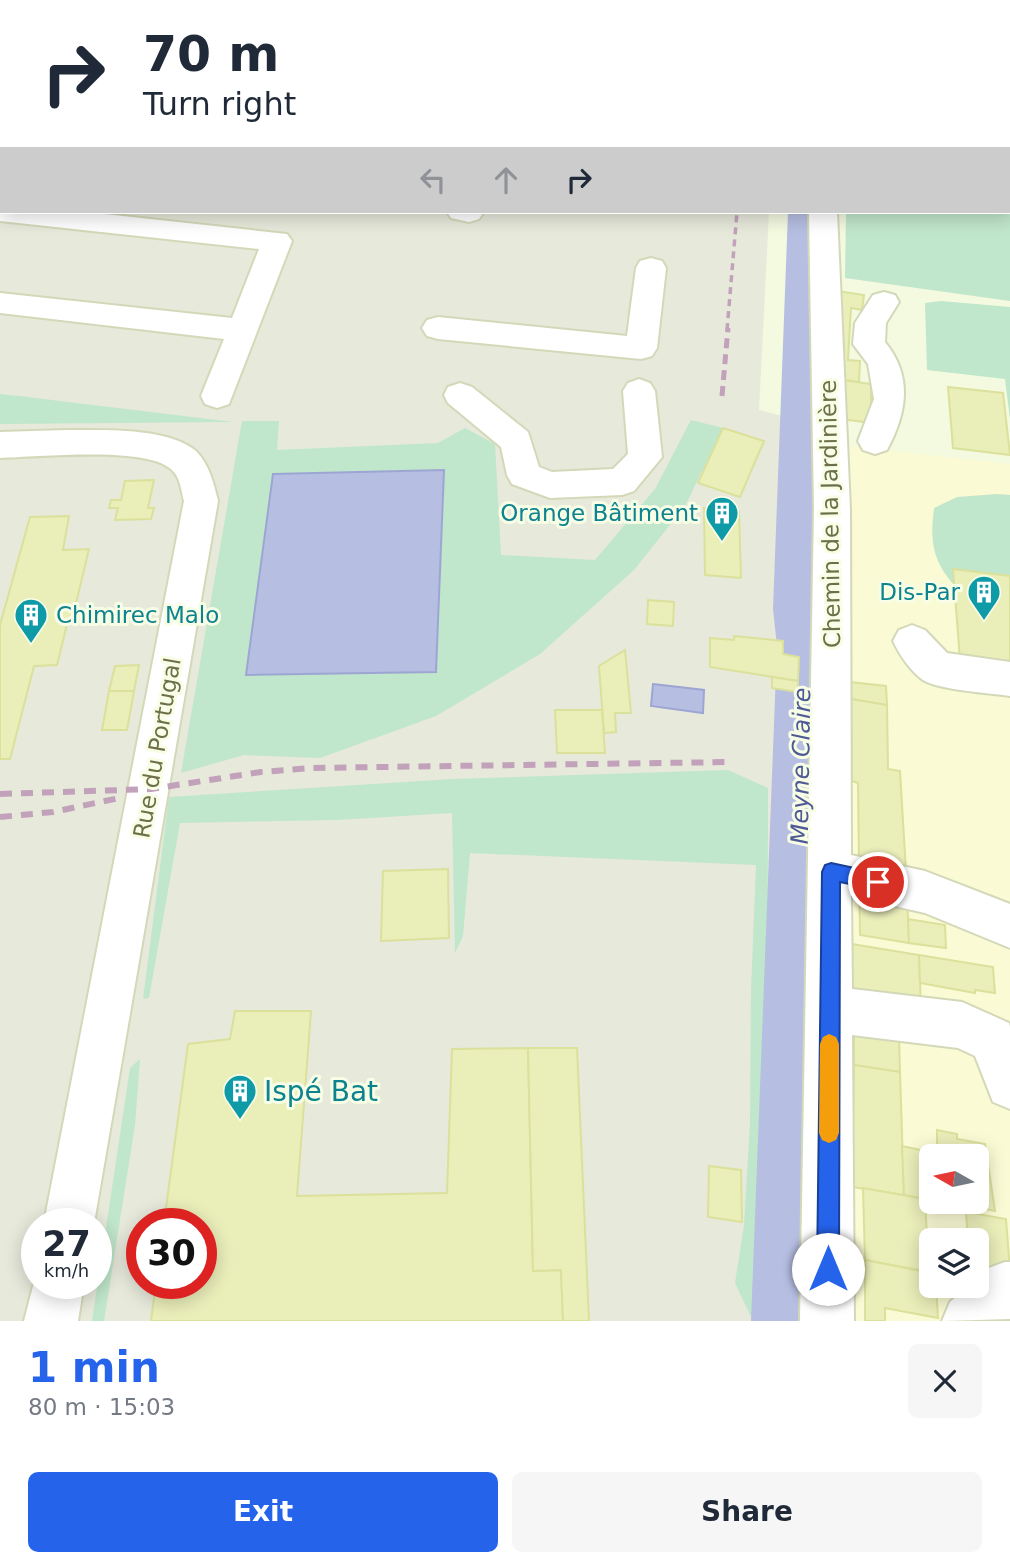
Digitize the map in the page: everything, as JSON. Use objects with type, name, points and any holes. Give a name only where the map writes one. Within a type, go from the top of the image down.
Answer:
[{"type":"street","points":[[19,214],[277,241],[217,396]]},
{"type":"street","name":"Chemin de la Jardinière","points":[[823,214],[832,509],[827,1321]]},
{"type":"street","points":[[438,328],[642,348],[651,268]]},
{"type":"street","points":[[875,441],[890,399],[883,360],[869,344],[872,323],[884,302]]},
{"type":"street","points":[[0,303],[243,330]]},
{"type":"street","points":[[460,395],[516,440],[524,475],[550,485],[622,482],[645,457],[639,391]]},
{"type":"street","name":"Rue du Portugal","points":[[0,445],[125,444],[159,447],[180,457],[194,474],[201,501],[151,789],[72,1208]]},
{"type":"street","points":[[912,641],[936,668],[1010,679]]},
{"type":"street","points":[[831,872],[925,892],[1010,926]]},
{"type":"street","points":[[830,1009],[962,1025],[992,1040],[1010,1086]]},
{"type":"street","points":[[969,1321],[1005,1288],[1010,1288]]},
{"type":"street","points":[[51,1321],[55,1299]]},
{"type":"shaded area","points":[[0,214],[769,214],[759,410],[786,417],[789,605],[796,639],[765,1321],[0,1321]]},
{"type":"shaded area","points":[[846,214],[1010,214],[1010,301],[845,278]]},
{"type":"shaded area","points":[[941,301],[1010,307],[1010,419],[1005,379],[927,370],[925,303]]},
{"type":"shaded area","points":[[0,394],[19,396],[233,422],[0,424]]},
{"type":"shaded area","points":[[691,420],[723,428],[685,506],[634,570],[540,654],[436,716],[320,758],[244,755],[181,773],[242,421],[279,421],[277,450],[438,443],[465,428],[495,444],[501,555],[595,560],[655,489]]},
{"type":"shaded area","points":[[850,446],[1010,464],[1010,1321],[847,1321]]},
{"type":"shaded area","points":[[1010,495],[1010,576],[953,569],[954,585],[941,567],[934,549],[934,508],[957,497]]},
{"type":"shaded area","points":[[728,770],[768,788],[767,1137],[761,1321],[753,1321],[735,1283],[744,1225],[750,1124],[751,990],[756,865],[470,853],[463,936],[455,953],[452,813],[337,820],[180,823],[149,998],[143,999],[169,797],[453,779]]},
{"type":"shaded area","points":[[140,1059],[135,1125],[112,1270],[112,1208],[109,1208],[130,1068]]},
{"type":"shaded area","points":[[95,1299],[107,1299],[104,1321],[92,1321]]},
{"type":"water","points":[[444,470],[436,672],[246,675],[273,474]]},
{"type":"water","points":[[653,684],[704,690],[703,713],[651,706]]},
{"type":"building","points":[[831,290],[864,295],[862,310],[851,308],[848,360],[860,361],[859,382],[836,379]]},
{"type":"building","points":[[836,379],[871,384],[871,423],[834,418]]},
{"type":"building","points":[[948,387],[1003,393],[1010,455],[953,448]]},
{"type":"building","points":[[723,428],[764,441],[740,497],[698,483]]},
{"type":"building","points":[[154,480],[148,508],[154,508],[151,519],[115,520],[118,508],[109,508],[111,500],[121,500],[125,481]]},
{"type":"building","name":"Orange Bâtiment","points":[[704,508],[739,511],[741,578],[705,575]]},
{"type":"building","name":"Chimirec Malo","points":[[69,516],[63,550],[89,549],[72,620],[68,620],[57,665],[34,666],[10,759],[0,759],[0,625],[30,517]]},
{"type":"building","name":"Dis-Par","points":[[953,569],[1010,576],[1010,667],[960,660]]},
{"type":"building","points":[[648,600],[674,602],[673,626],[647,624]]},
{"type":"building","points":[[734,636],[783,641],[783,654],[799,657],[798,681],[710,667],[710,638],[734,640]]},
{"type":"building","points":[[625,650],[631,713],[615,713],[616,732],[604,733],[599,666]]},
{"type":"building","points":[[139,665],[134,691],[109,691],[115,666]]},
{"type":"building","points":[[772,677],[798,681],[798,692],[772,688]]},
{"type":"building","points":[[850,682],[886,686],[887,705],[851,699]]},
{"type":"building","points":[[109,691],[134,691],[127,730],[102,730]]},
{"type":"building","points":[[851,699],[887,705],[888,769],[900,771],[906,871],[859,864],[858,783],[852,781]]},
{"type":"building","points":[[555,710],[602,710],[605,753],[557,753]]},
{"type":"building","points":[[859,864],[906,871],[909,943],[860,935]]},
{"type":"building","points":[[448,869],[449,938],[381,941],[383,871]]},
{"type":"building","points":[[908,919],[945,925],[946,948],[909,943]]},
{"type":"building","points":[[852,944],[919,955],[921,1008],[853,998]]},
{"type":"building","points":[[919,955],[993,967],[995,993],[975,990],[975,993],[920,983]]},
{"type":"building","name":"Ispé Bat","points":[[235,1011],[311,1011],[297,1196],[447,1193],[452,1049],[528,1048],[533,1271],[561,1270],[563,1321],[151,1321],[154,1299],[217,1299],[217,1208],[166,1208],[188,1044],[230,1039]]},
{"type":"building","points":[[854,1031],[899,1038],[900,1072],[854,1065]]},
{"type":"building","points":[[528,1048],[577,1048],[589,1321],[563,1321],[561,1270],[533,1271]]},
{"type":"building","points":[[854,1065],[900,1072],[904,1195],[852,1187]]},
{"type":"building","points":[[937,1130],[957,1134],[957,1139],[985,1144],[937,1144]]},
{"type":"building","points":[[902,1146],[919,1150],[919,1198],[904,1195]]},
{"type":"building","points":[[709,1166],[741,1170],[742,1222],[708,1217]]},
{"type":"building","points":[[989,1171],[995,1211],[989,1210]]},
{"type":"building","points":[[863,1188],[919,1198],[919,1214],[926,1214],[927,1228],[919,1228],[919,1270],[865,1260]]},
{"type":"building","points":[[966,1214],[1006,1219],[1010,1271],[989,1267],[989,1228],[967,1228]]},
{"type":"building","points":[[865,1260],[919,1271],[919,1298],[937,1298],[938,1318],[885,1308],[885,1321],[865,1321]]},
{"type":"waterway","name":"Meyne Claire","points":[[788,1321],[804,646],[799,609],[808,214]]},
{"type":"railway","points":[[727,330],[737,214]]},
{"type":"railway","points":[[722,396],[728,328]]},
{"type":"railway","points":[[0,794],[151,789],[261,772],[311,768],[731,762]]},
{"type":"railway","points":[[0,817],[53,812],[124,797]]},
{"type":"slow traffic","points":[[829,1044],[829,1133]]},
{"type":"place","name":"Orange Bâtiment","points":[[722,543]]},
{"type":"place","name":"Dis-Par","points":[[984,622]]},
{"type":"place","name":"Chimirec Malo","points":[[31,645]]},
{"type":"place","name":"Ispé Bat","points":[[240,1121]]},
{"type":"route","points":[[828,1269],[831,872],[878,882]]}]
